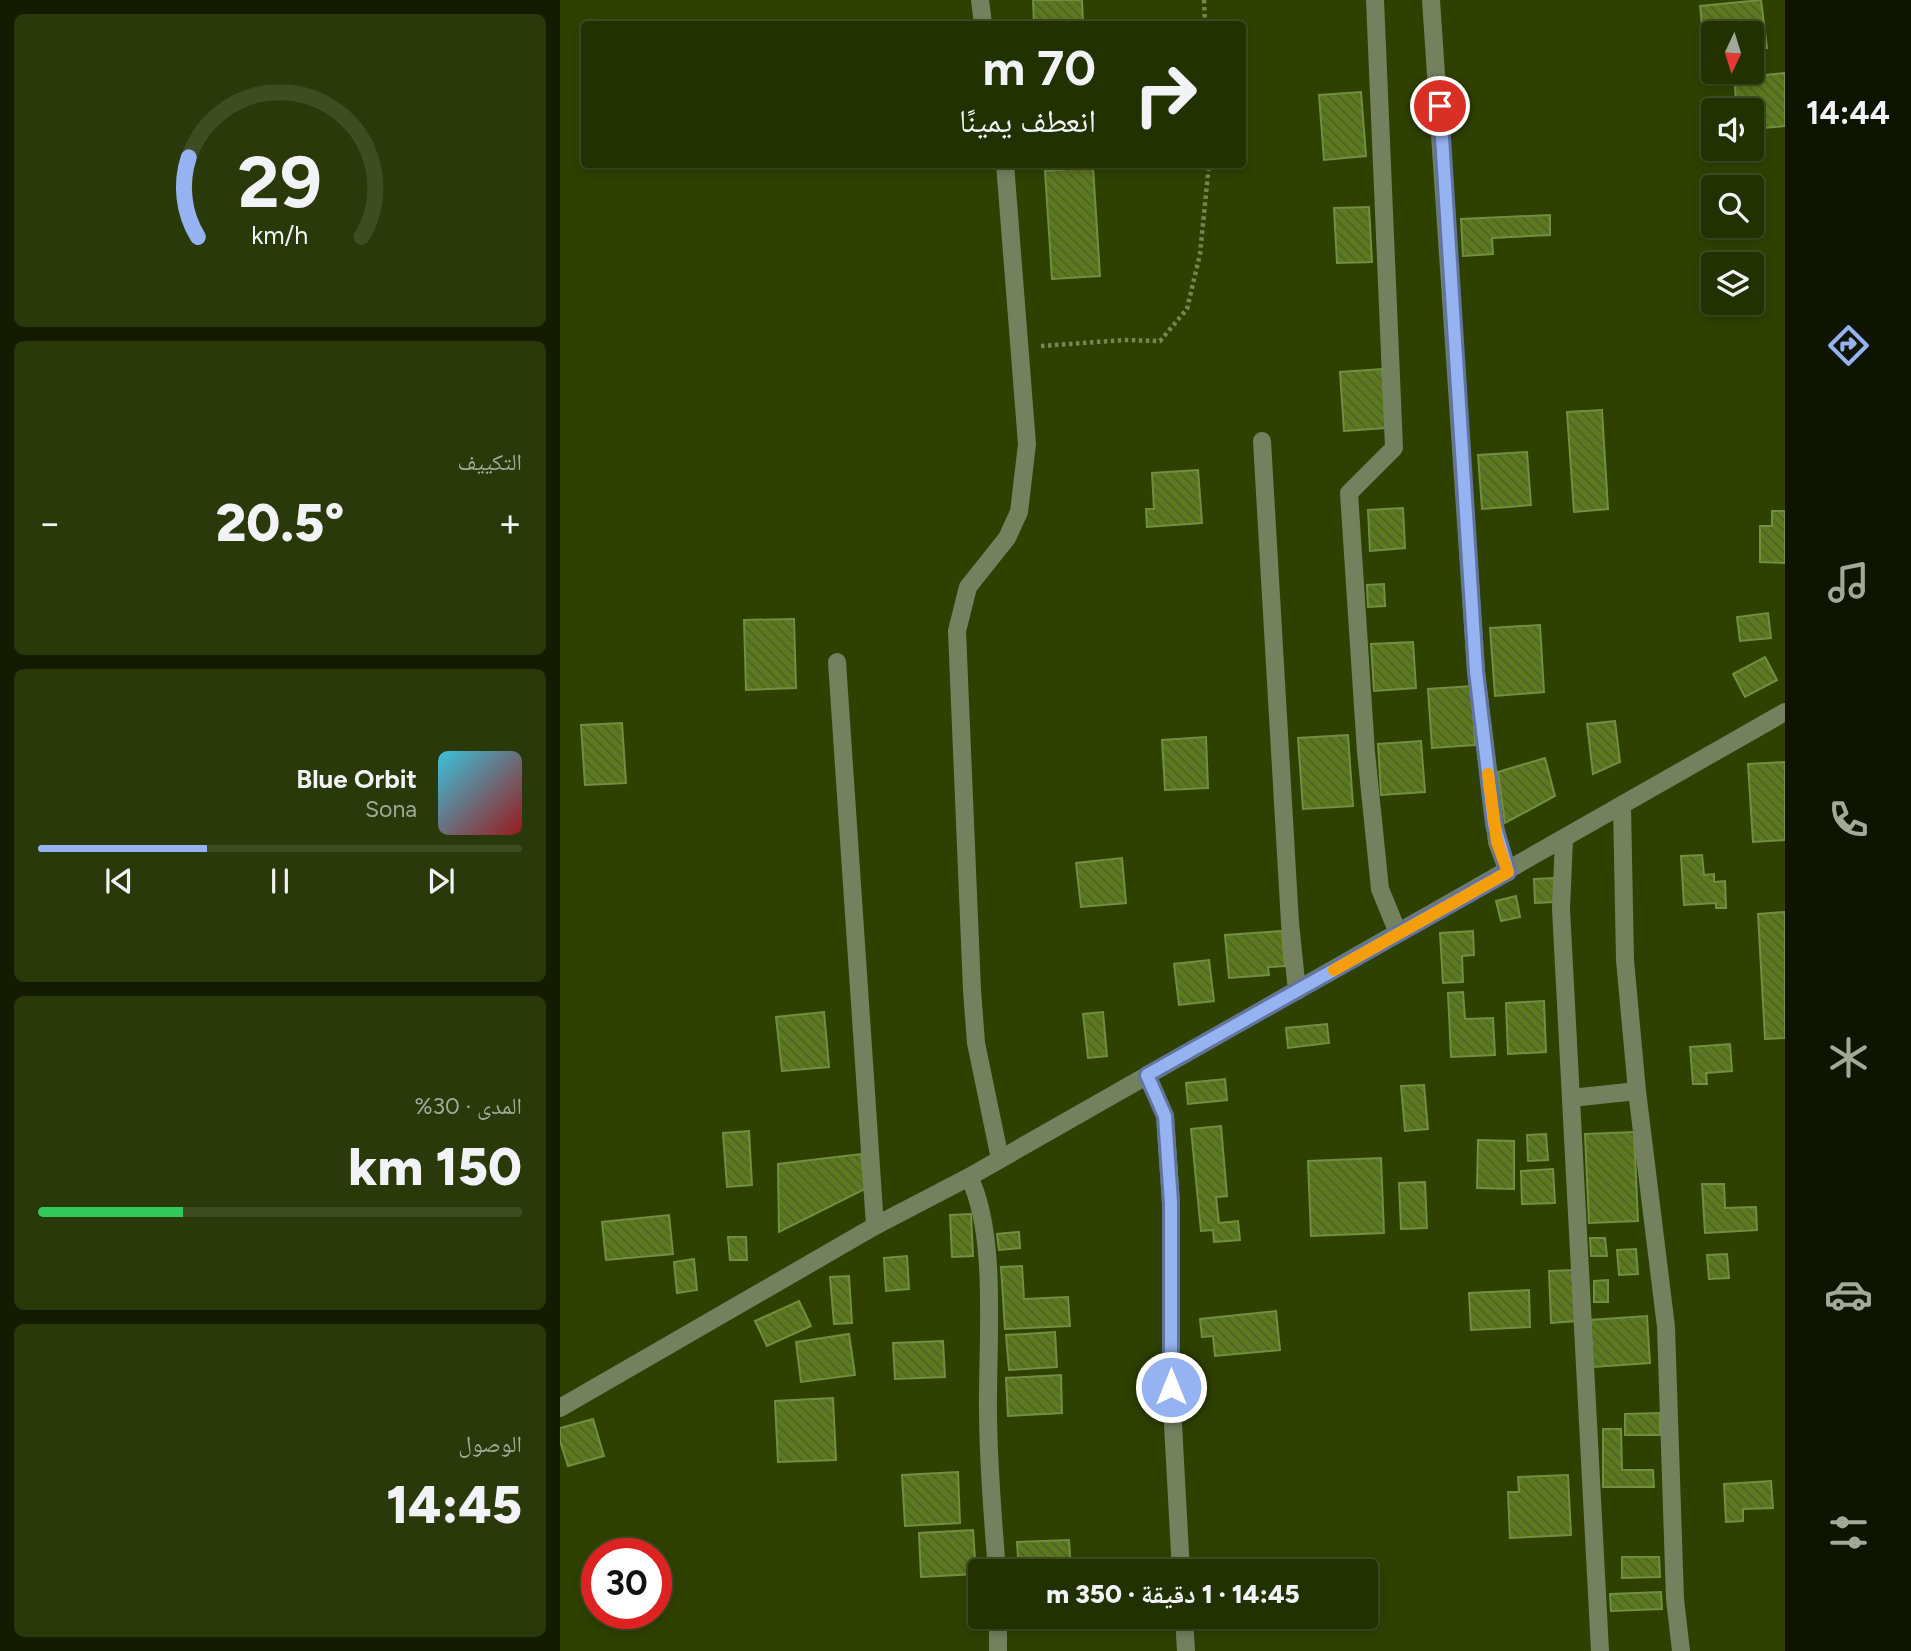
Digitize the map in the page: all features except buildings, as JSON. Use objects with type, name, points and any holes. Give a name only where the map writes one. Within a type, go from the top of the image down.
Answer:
[{"type":"street","points":[[980,0],[983,21]]},
{"type":"street","points":[[1375,0],[1394,448],[1349,493],[1366,752],[1380,889],[1398,933]]},
{"type":"street","points":[[1431,0],[1476,671],[1497,842],[1508,872]]},
{"type":"street","points":[[1000,1159],[976,1043],[957,631],[968,587],[1007,538],[1019,512],[1027,443],[1005,168]]},
{"type":"street","points":[[1262,441],[1290,923],[1297,991]]},
{"type":"street","points":[[837,662],[875,1226]]},
{"type":"street","points":[[560,1408],[875,1226],[969,1177],[1785,712]]},
{"type":"street","points":[[1622,806],[1625,960],[1637,1091],[1666,1327],[1675,1599],[1681,1651]]},
{"type":"street","points":[[1564,839],[1561,909],[1600,1651]]},
{"type":"street","points":[[1147,1075],[1165,1116],[1171,1203],[1171,1387],[1180,1559]]},
{"type":"street","points":[[1571,1098],[1637,1091]]},
{"type":"street","points":[[969,1177],[978,1193],[986,1262],[988,1419],[996,1559]]},
{"type":"street","points":[[998,1629],[998,1651]]},
{"type":"street","points":[[1185,1629],[1186,1651]]},
{"type":"path","points":[[1204,0],[1206,21]]},
{"type":"path","points":[[1019,348],[1124,340],[1160,341],[1187,309],[1200,254],[1209,168]]},
{"type":"slow traffic","points":[[1334,970],[1508,872],[1497,842],[1488,774]]},
{"type":"route","points":[[1171,1387],[1171,1203],[1165,1116],[1147,1075],[1508,872],[1497,842],[1494,824],[1476,671],[1440,106]]}]
